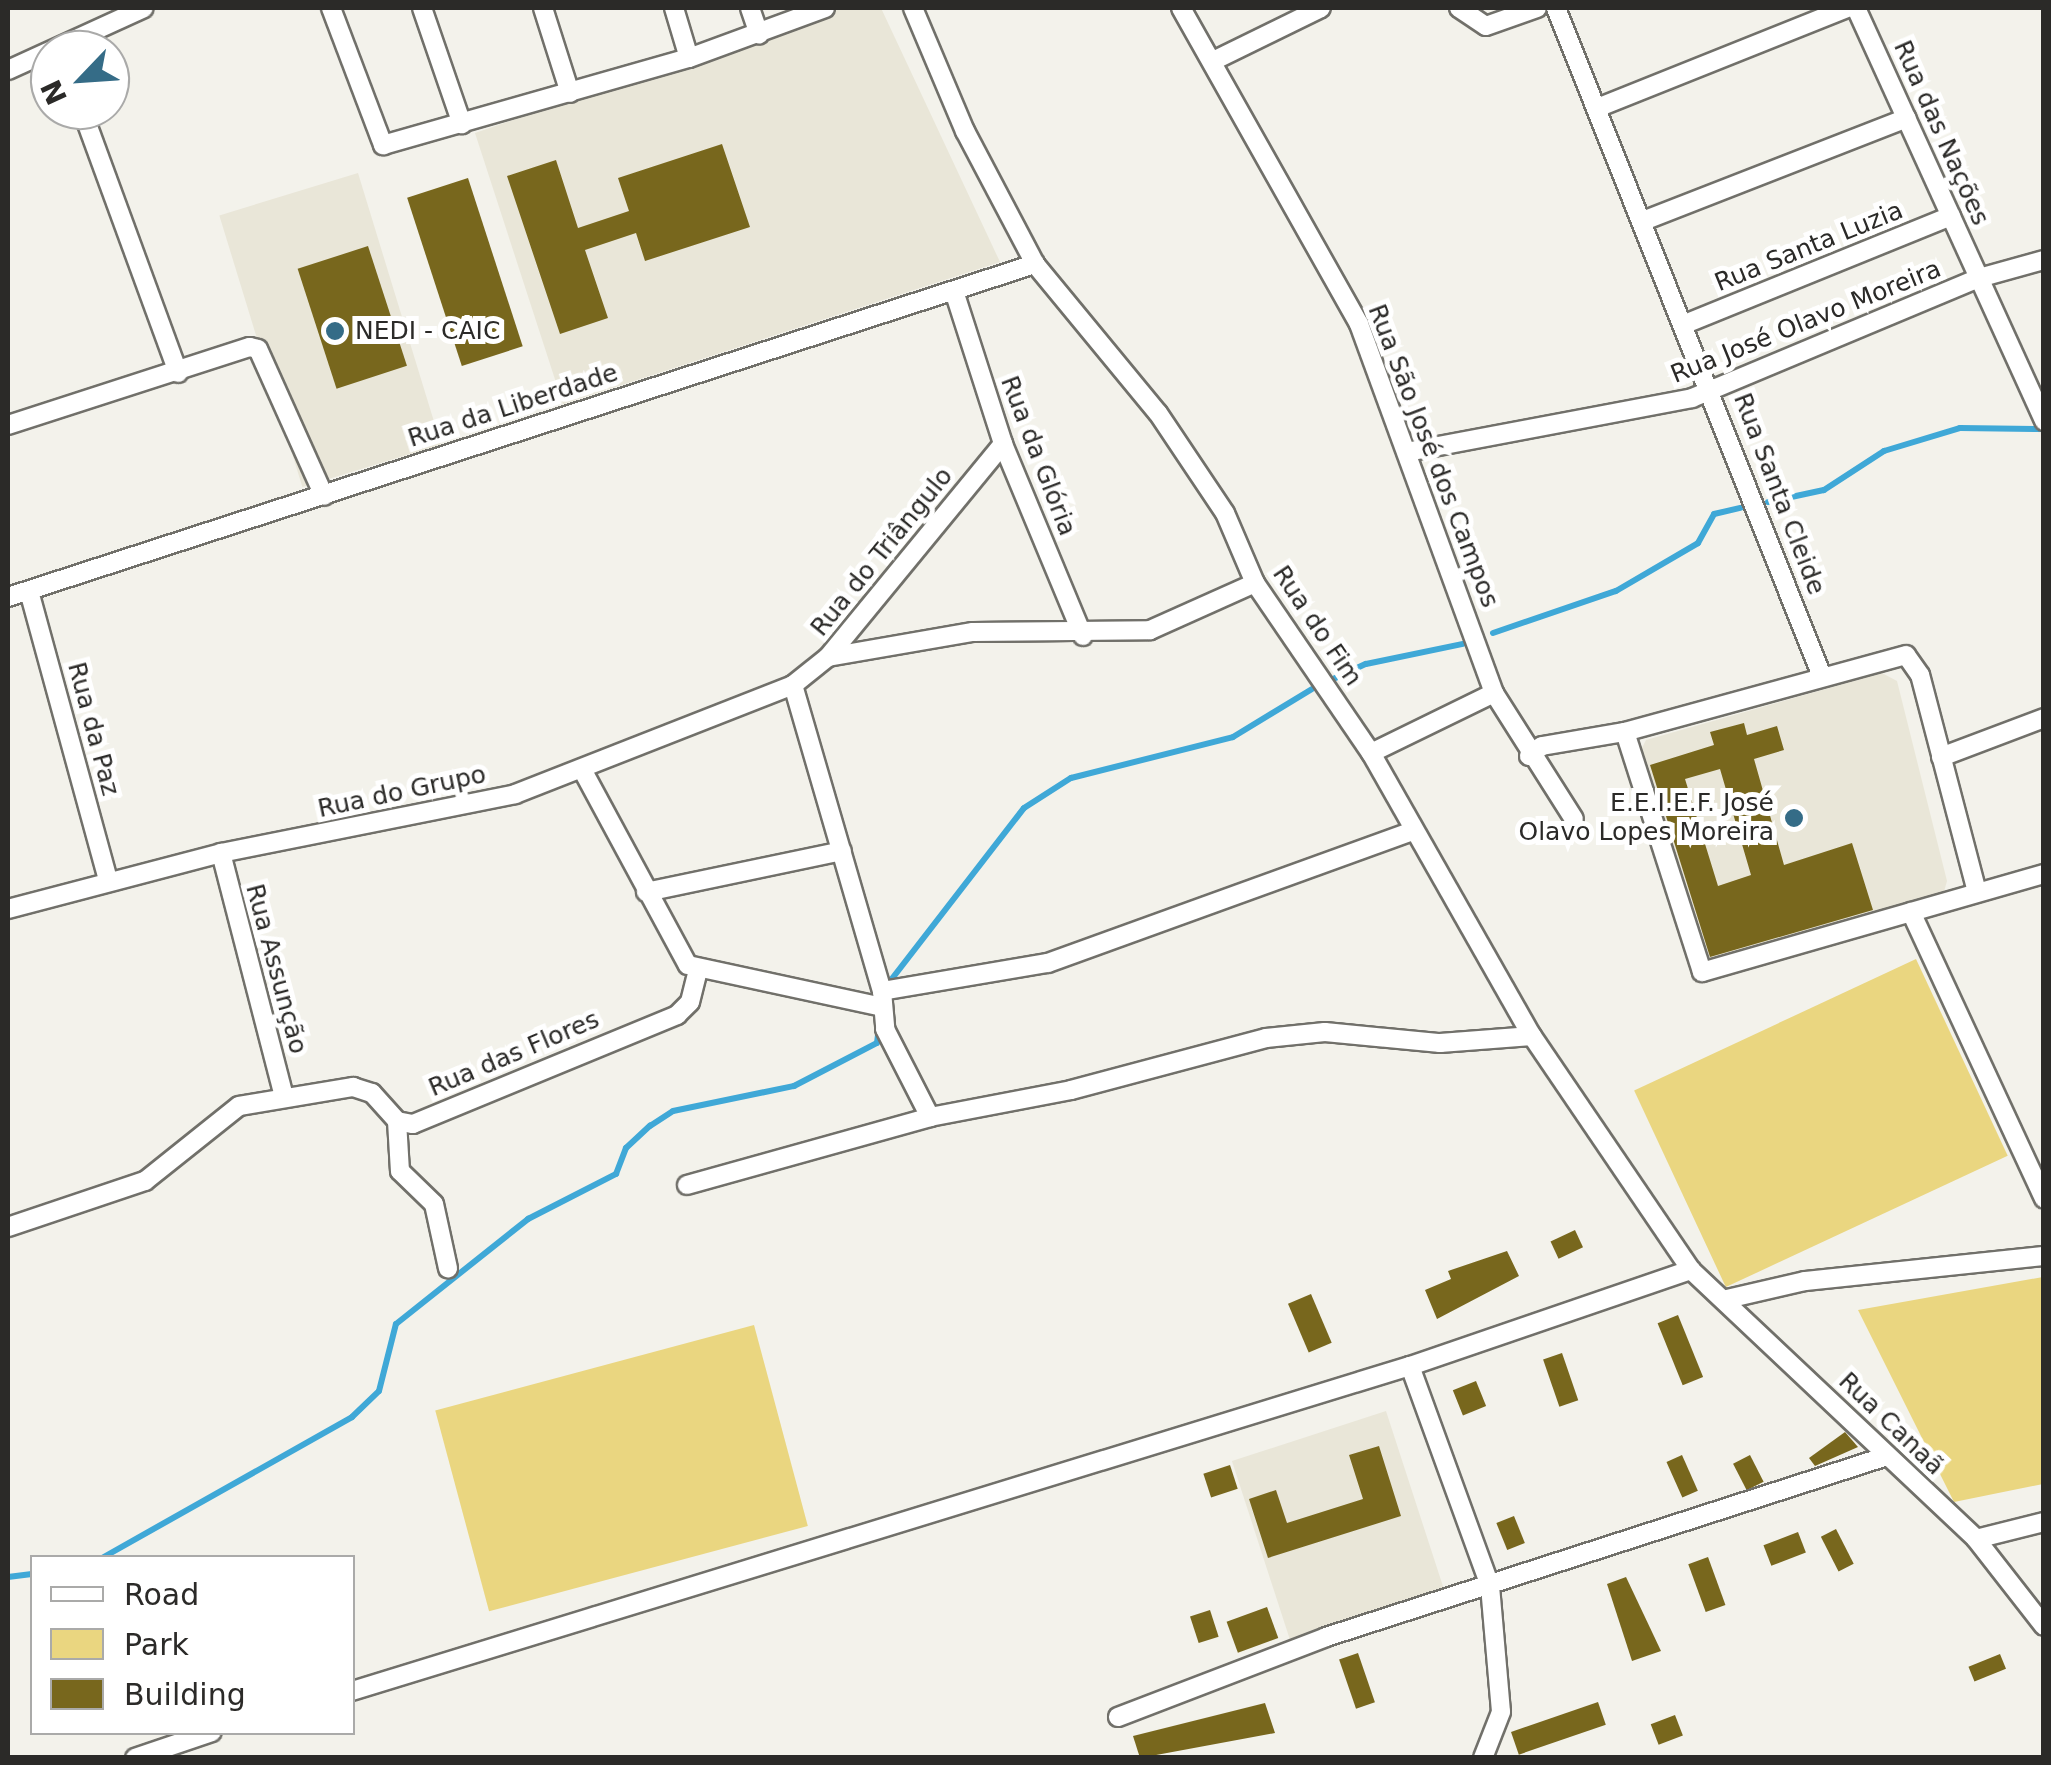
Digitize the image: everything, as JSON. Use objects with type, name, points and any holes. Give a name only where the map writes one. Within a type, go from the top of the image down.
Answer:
[{"type":"street","points":[[97,30],[144,8]]},
{"type":"street","points":[[331,8],[383,146],[689,58],[825,8]]},
{"type":"street","points":[[422,8],[462,124]]},
{"type":"street","points":[[543,8],[570,93]]},
{"type":"street","points":[[674,8],[689,58]]},
{"type":"street","points":[[750,8],[759,34]]},
{"type":"street","name":"Rua do Fim","points":[[914,8],[965,131],[1035,264],[1158,413],[1224,512],[1255,582],[1371,753],[1532,1036],[1691,1270]]},
{"type":"street","name":"Rua São José dos Campos","points":[[1181,8],[1359,324],[1494,692],[1529,756],[1574,818]]},
{"type":"street","points":[[1214,61],[1321,8]]},
{"type":"street","points":[[1461,10],[1486,26],[1537,8]]},
{"type":"street","name":"Rua Santa Cleide","points":[[1556,8],[1712,389],[1821,674]]},
{"type":"street","points":[[1598,108],[1847,8]]},
{"type":"street","name":"Rua das Nações","points":[[1856,8],[2044,421]]},
{"type":"street","points":[[1643,221],[1907,118]]},
{"type":"street","points":[[89,130],[178,373]]},
{"type":"street","name":"Rua Santa Luzia","points":[[1685,324],[1951,216]]},
{"type":"street","name":"Rua José Olavo Moreira","points":[[1407,452],[1652,408],[1712,389],[1980,278],[2044,260]]},
{"type":"street","name":"Rua da Liberdade","points":[[8,598],[1035,264]]},
{"type":"street","name":"Rua da Glória","points":[[954,291],[1003,444],[1083,636]]},
{"type":"street","points":[[8,425],[178,373],[250,346],[260,356],[324,496]]},
{"type":"street","name":"Rua do Triângulo","points":[[793,685],[828,656],[1003,444]]},
{"type":"street","points":[[828,656],[974,632],[1083,636],[1150,630],[1255,582]]},
{"type":"street","name":"Rua da Paz","points":[[29,590],[108,880]]},
{"type":"street","points":[[1529,756],[1542,746],[1625,732],[1821,674],[1906,655],[1920,675],[1977,892]]},
{"type":"street","points":[[793,685],[842,850],[885,1029],[930,1117]]},
{"type":"street","name":"Rua do Grupo","points":[[8,909],[221,853],[409,818],[584,773],[793,685]]},
{"type":"street","points":[[1371,753],[1494,692]]},
{"type":"street","points":[[1942,757],[2044,718]]},
{"type":"street","points":[[1625,732],[1702,972],[2044,874]]},
{"type":"street","points":[[584,773],[680,956],[698,970],[876,1000],[1048,963],[1413,831]]},
{"type":"street","points":[[646,892],[842,850]]},
{"type":"street","name":"Rua Assunção","points":[[221,853],[284,1097]]},
{"type":"street","points":[[1911,912],[2039,1173],[2044,1199]]},
{"type":"street","name":"Rua das Flores","points":[[397,1122],[413,1124],[677,1014],[690,1002],[698,970]]},
{"type":"street","points":[[687,1185],[930,1117],[1071,1090],[1266,1038],[1325,1032],[1440,1043],[1532,1036]]},
{"type":"street","points":[[8,1228],[145,1181],[216,1117],[284,1097],[364,1090],[397,1122],[400,1171],[434,1204],[448,1268]]},
{"type":"street","points":[[1728,1299],[1824,1278],[2044,1256]]},
{"type":"street","points":[[355,1690],[1410,1366],[1691,1270]]},
{"type":"street","name":"Rua Canaã","points":[[1691,1270],[1728,1299],[1976,1539],[2044,1626]]},
{"type":"street","points":[[1410,1366],[1490,1586],[1501,1712],[1483,1758]]},
{"type":"street","points":[[1118,1717],[1326,1637],[1887,1456]]},
{"type":"street","points":[[1976,1539],[2044,1522]]},
{"type":"street","points":[[136,1758],[203,1735]]},
{"type":"shaded area","points":[[843,8],[881,8],[1000,262],[563,404],[475,133]]},
{"type":"shaded area","name":"NEDI - CAIC","points":[[358,173],[441,445],[302,487],[219,215]]},
{"type":"shaded area","name":"E.E.I.E.F. José Olavo Lopes Moreira","points":[[1882,673],[1897,681],[1947,881],[1943,895],[1701,964],[1638,756],[1646,740]]},
{"type":"shaded area","points":[[1386,1411],[1444,1589],[1290,1639],[1232,1461]]},
{"type":"green space","points":[[1916,959],[2008,1156],[1726,1287],[1634,1090]]},
{"type":"green space","points":[[2043,1277],[2043,1484],[1954,1502],[1858,1310]]},
{"type":"green space","points":[[754,1325],[808,1526],[489,1611],[435,1410]]},
{"type":"building","points":[[722,144],[750,227],[645,261],[636,233],[585,250],[608,318],[560,334],[507,176],[556,160],[578,228],[629,211],[618,178]]},
{"type":"building","points":[[468,178],[523,346],[462,366],[407,198]]},
{"type":"building","points":[[368,246],[407,366],[337,389],[298,269]]},
{"type":"building","points":[[1744,723],[1747,735],[1777,726],[1784,750],[1754,759],[1784,865],[1852,843],[1873,910],[1710,957],[1650,765],[1714,745],[1710,732]],"holes":[[[1720,769],[1751,875],[1718,886],[1685,779]]]},
{"type":"building","points":[[1575,1230],[1583,1247],[1559,1259],[1551,1241]]},
{"type":"building","points":[[1507,1251],[1519,1276],[1437,1319],[1425,1290],[1451,1279],[1448,1271]]},
{"type":"building","points":[[1311,1294],[1332,1343],[1309,1353],[1288,1304]]},
{"type":"building","points":[[1678,1315],[1703,1377],[1683,1385],[1658,1323]]},
{"type":"building","points":[[1562,1353],[1578,1400],[1559,1407],[1543,1360]]},
{"type":"building","points":[[1476,1381],[1486,1406],[1463,1415],[1453,1390]]},
{"type":"building","points":[[1845,1432],[1858,1447],[1815,1466],[1809,1458]]},
{"type":"building","points":[[1379,1446],[1401,1516],[1268,1558],[1249,1499],[1276,1490],[1287,1523],[1363,1499],[1349,1455]]},
{"type":"building","points":[[1682,1455],[1698,1491],[1682,1498],[1666,1462]]},
{"type":"building","points":[[1750,1455],[1764,1482],[1747,1490],[1733,1464]]},
{"type":"building","points":[[1230,1465],[1238,1489],[1211,1497],[1203,1474]]},
{"type":"building","points":[[1514,1516],[1525,1543],[1507,1550],[1496,1523]]},
{"type":"building","points":[[1836,1529],[1854,1564],[1839,1571],[1821,1537]]},
{"type":"building","points":[[1798,1532],[1806,1553],[1771,1566],[1763,1545]]},
{"type":"building","points":[[1708,1557],[1725,1605],[1706,1612],[1688,1564]]},
{"type":"building","points":[[1626,1577],[1661,1651],[1632,1661],[1607,1584]]},
{"type":"building","points":[[1267,1607],[1278,1638],[1238,1653],[1227,1622]]},
{"type":"building","points":[[1210,1610],[1219,1637],[1199,1643],[1190,1616]]},
{"type":"building","points":[[1358,1653],[1375,1702],[1356,1709],[1339,1660]]},
{"type":"building","points":[[2000,1654],[2006,1669],[1974,1682],[1968,1667]]},
{"type":"building","points":[[1598,1702],[1606,1725],[1519,1755],[1511,1732]]},
{"type":"building","points":[[1265,1703],[1275,1733],[1140,1758],[1133,1736]]},
{"type":"building","points":[[1675,1715],[1683,1736],[1659,1745],[1651,1724]]},
{"type":"waterway","points":[[1768,502],[1824,490],[1884,451],[1960,428],[2044,429]]},
{"type":"waterway","points":[[1493,633],[1616,591],[1698,543],[1714,514],[1740,508]]},
{"type":"waterway","points":[[1331,680],[1366,664],[1463,644]]},
{"type":"waterway","points":[[891,980],[1024,808],[1071,778],[1233,737],[1312,689]]},
{"type":"waterway","points":[[107,1555],[352,1417],[379,1391],[396,1324],[528,1219],[616,1174],[626,1148],[650,1126],[673,1111],[794,1086],[877,1043],[879,1027]]},
{"type":"waterway","points":[[8,1577],[30,1574]]},
{"type":"place","name":"NEDI - CAIC","points":[[335,331]]},
{"type":"place","name":"E.E.I.E.F. José Olavo Lopes Moreira","points":[[1794,818]]}]
